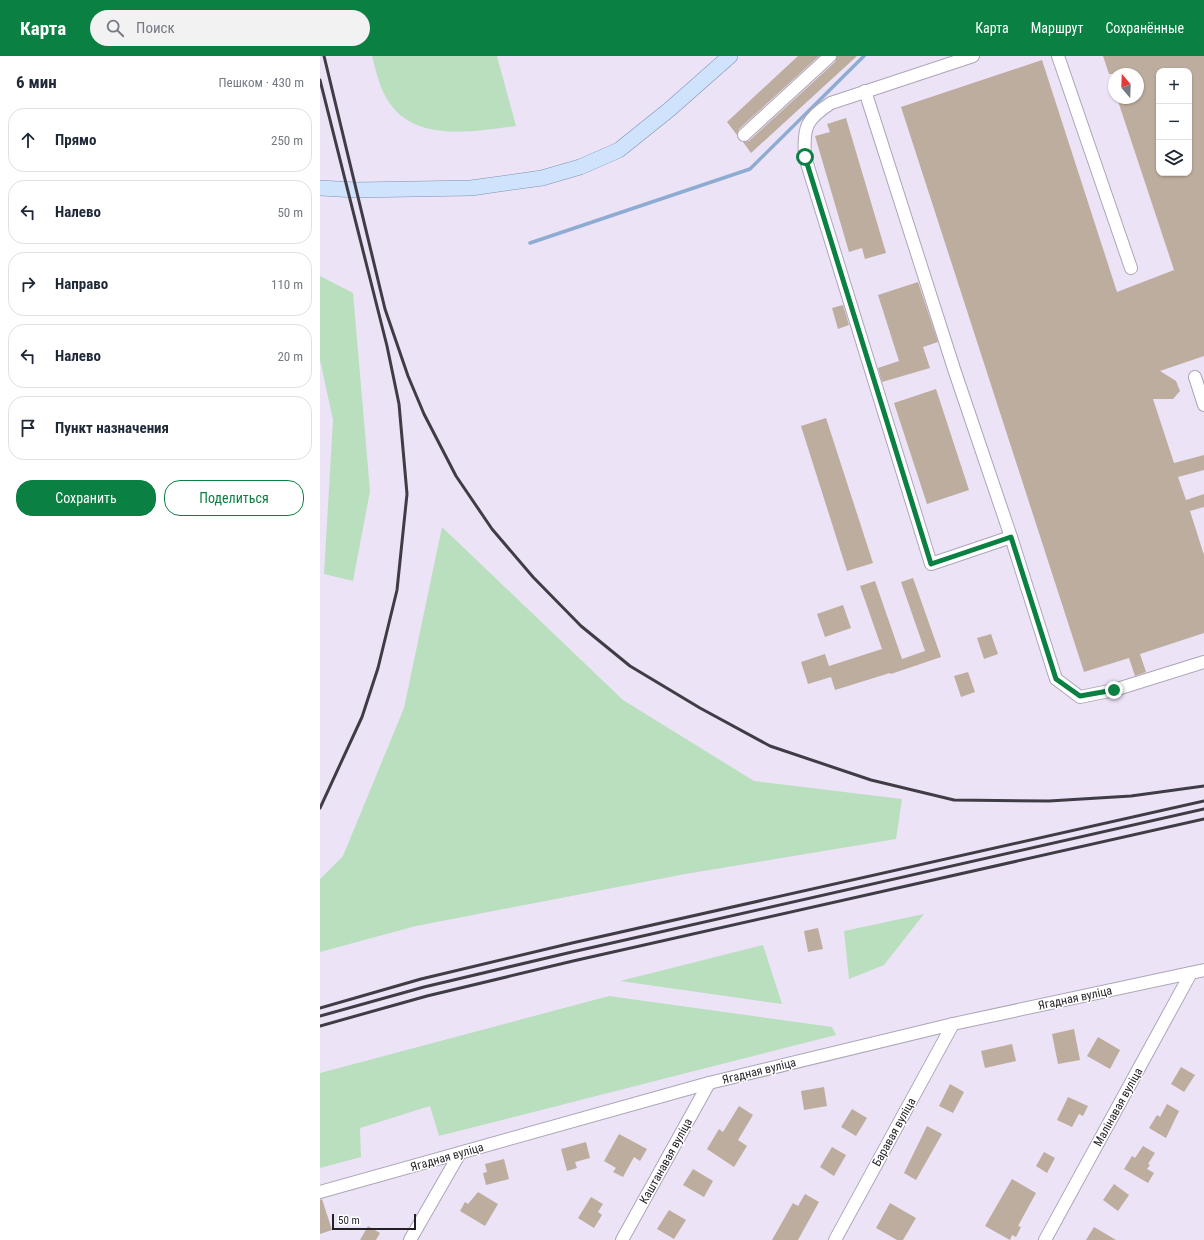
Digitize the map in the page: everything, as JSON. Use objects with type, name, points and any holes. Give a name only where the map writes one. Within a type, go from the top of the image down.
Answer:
[{"type":"main road","points":[[320,188],[356,190],[471,188],[542,178],[580,167],[619,150],[670,109],[730,56]]},
{"type":"street","points":[[744,135],[830,56]]},
{"type":"street","points":[[973,56],[831,103],[817,112],[807,125],[804,138],[805,157],[931,564],[1011,537]]},
{"type":"street","points":[[1058,56],[1131,268]]},
{"type":"street","points":[[865,91],[1056,679],[1080,696],[1114,690],[1204,662]]},
{"type":"street","points":[[1195,377],[1204,405]]},
{"type":"street","name":"Ягадная вуліца","points":[[320,1192],[709,1083],[953,1024],[1204,970]]},
{"type":"street","name":"Малінавая вуліца","points":[[1045,1240],[1191,973]]},
{"type":"street","name":"Баравая вуліца","points":[[835,1240],[953,1024]]},
{"type":"street","name":"Каштанавая вуліца","points":[[622,1240],[709,1083]]},
{"type":"street","points":[[410,1240],[460,1153]]},
{"type":"green space","points":[[372,56],[497,56],[516,126],[464,132],[428,129],[412,123],[398,113],[384,94],[376,73]]},
{"type":"green space","points":[[320,276],[353,293],[370,491],[353,581],[324,574],[333,420],[320,360]]},
{"type":"green space","points":[[442,527],[623,700],[754,781],[902,799],[896,839],[685,874],[416,926],[320,952],[320,879],[343,856],[404,708]]},
{"type":"green space","points":[[924,914],[884,965],[849,979],[844,931]]},
{"type":"green space","points":[[763,945],[782,1004],[620,981]]},
{"type":"green space","points":[[609,996],[832,1027],[836,1035],[439,1136],[430,1106],[360,1128],[361,1157],[320,1168],[320,1073]]},
{"type":"building","points":[[798,56],[819,56],[739,129],[737,135],[727,122]]},
{"type":"building","points":[[837,56],[857,56],[751,153],[743,142],[749,141],[835,62]]},
{"type":"building","points":[[1103,56],[1204,56],[1204,356],[1160,371],[1176,381],[1180,391],[1173,399],[1153,399],[1174,463],[1204,455],[1204,470],[1178,477],[1186,500],[1204,494],[1204,507],[1190,511],[1204,555],[1204,633],[1140,654],[1146,672],[1135,676],[1129,658],[1084,672],[901,107],[1042,60],[1117,292],[1174,270],[1119,104],[1144,104],[1144,68],[1108,68],[1108,71]]},
{"type":"building","points":[[846,118],[886,253],[865,259],[862,248],[849,252],[815,136],[830,132],[827,124]]},
{"type":"building","points":[[918,282],[938,342],[923,347],[930,368],[882,382],[878,368],[899,361],[878,295]]},
{"type":"building","points":[[843,305],[849,325],[838,329],[832,308]]},
{"type":"building","points":[[936,389],[969,490],[927,504],[894,403]]},
{"type":"building","points":[[826,418],[873,563],[847,571],[801,426]]},
{"type":"building","points":[[913,578],[941,657],[891,674],[890,673],[835,690],[831,677],[808,684],[801,662],[825,654],[829,666],[882,649],[860,586],[875,581],[902,659],[925,651],[901,582]]},
{"type":"building","points":[[843,605],[851,628],[825,637],[817,614]]},
{"type":"building","points":[[991,634],[998,654],[984,659],[977,638]]},
{"type":"building","points":[[968,672],[975,692],[961,697],[954,676]]},
{"type":"building","points":[[818,928],[823,949],[808,952],[804,931]]},
{"type":"building","points":[[1074,1029],[1080,1060],[1058,1064],[1052,1034]]},
{"type":"building","points":[[1098,1037],[1120,1050],[1110,1069],[1087,1056]]},
{"type":"building","points":[[1012,1044],[1016,1061],[985,1068],[981,1051]]},
{"type":"building","points":[[1181,1067],[1195,1075],[1184,1092],[1171,1084]]},
{"type":"building","points":[[950,1084],[964,1092],[953,1113],[939,1106]]},
{"type":"building","points":[[824,1087],[827,1106],[804,1110],[801,1091]]},
{"type":"building","points":[[1068,1097],[1088,1106],[1083,1116],[1079,1114],[1072,1127],[1057,1120]]},
{"type":"building","points":[[1167,1104],[1179,1111],[1166,1138],[1149,1128],[1157,1115],[1160,1117]]},
{"type":"building","points":[[739,1106],[753,1115],[738,1140],[747,1146],[734,1167],[707,1149],[719,1129],[723,1132]]},
{"type":"building","points":[[852,1109],[867,1118],[856,1136],[841,1127]]},
{"type":"building","points":[[927,1126],[942,1134],[916,1180],[904,1173]]},
{"type":"building","points":[[619,1134],[647,1149],[640,1161],[634,1157],[623,1177],[613,1172],[616,1168],[604,1161]]},
{"type":"building","points":[[586,1142],[590,1158],[575,1162],[577,1168],[567,1171],[561,1149]]},
{"type":"building","points":[[1143,1146],[1155,1153],[1148,1164],[1150,1165],[1147,1169],[1154,1173],[1148,1183],[1124,1169],[1132,1156],[1135,1158]]},
{"type":"building","points":[[832,1147],[846,1155],[834,1176],[820,1167]]},
{"type":"building","points":[[1044,1152],[1055,1158],[1047,1173],[1036,1166]]},
{"type":"building","points":[[504,1159],[509,1179],[486,1185],[483,1173],[487,1172],[485,1164]]},
{"type":"building","points":[[693,1169],[713,1181],[704,1197],[683,1185]]},
{"type":"building","points":[[1012,1179],[1036,1193],[1018,1226],[1021,1227],[1016,1237],[1012,1235],[1010,1240],[985,1226]]},
{"type":"building","points":[[1114,1184],[1129,1195],[1118,1211],[1103,1200]]},
{"type":"building","points":[[478,1192],[498,1204],[485,1226],[460,1211],[465,1202],[468,1204]]},
{"type":"building","points":[[805,1194],[819,1202],[798,1240],[772,1240],[793,1203],[798,1206]]},
{"type":"building","points":[[591,1197],[603,1204],[598,1212],[602,1215],[594,1228],[578,1218]]},
{"type":"building","points":[[322,1199],[332,1230],[320,1234],[320,1200]]},
{"type":"building","points":[[890,1203],[916,1218],[903,1240],[897,1240],[876,1228]]},
{"type":"building","points":[[669,1210],[686,1220],[674,1239],[657,1229]]},
{"type":"building","points":[[368,1226],[380,1233],[376,1240],[360,1240]]},
{"type":"building","points":[[1094,1227],[1116,1240],[1086,1240]]},
{"type":"waterway","points":[[530,243],[750,169],[864,56]]},
{"type":"railway","points":[[324,56],[385,309],[408,376],[424,414],[456,476],[492,529],[533,577],[581,626],[630,666],[700,708],[770,746],[871,780],[954,800],[1049,801],[1131,796],[1204,786]]},
{"type":"railway","points":[[320,80],[387,346],[399,404],[407,494],[397,590],[378,668],[362,717],[320,808]]},
{"type":"railway","points":[[320,1008],[421,979],[572,943],[1204,801]]},
{"type":"railway","points":[[320,1016],[424,987],[572,952],[1204,809]]},
{"type":"railway","points":[[320,1026],[427,996],[573,961],[1204,819]]},
{"type":"route","points":[[805,157],[931,564],[1011,537],[1056,679],[1080,696],[1114,690]]}]
